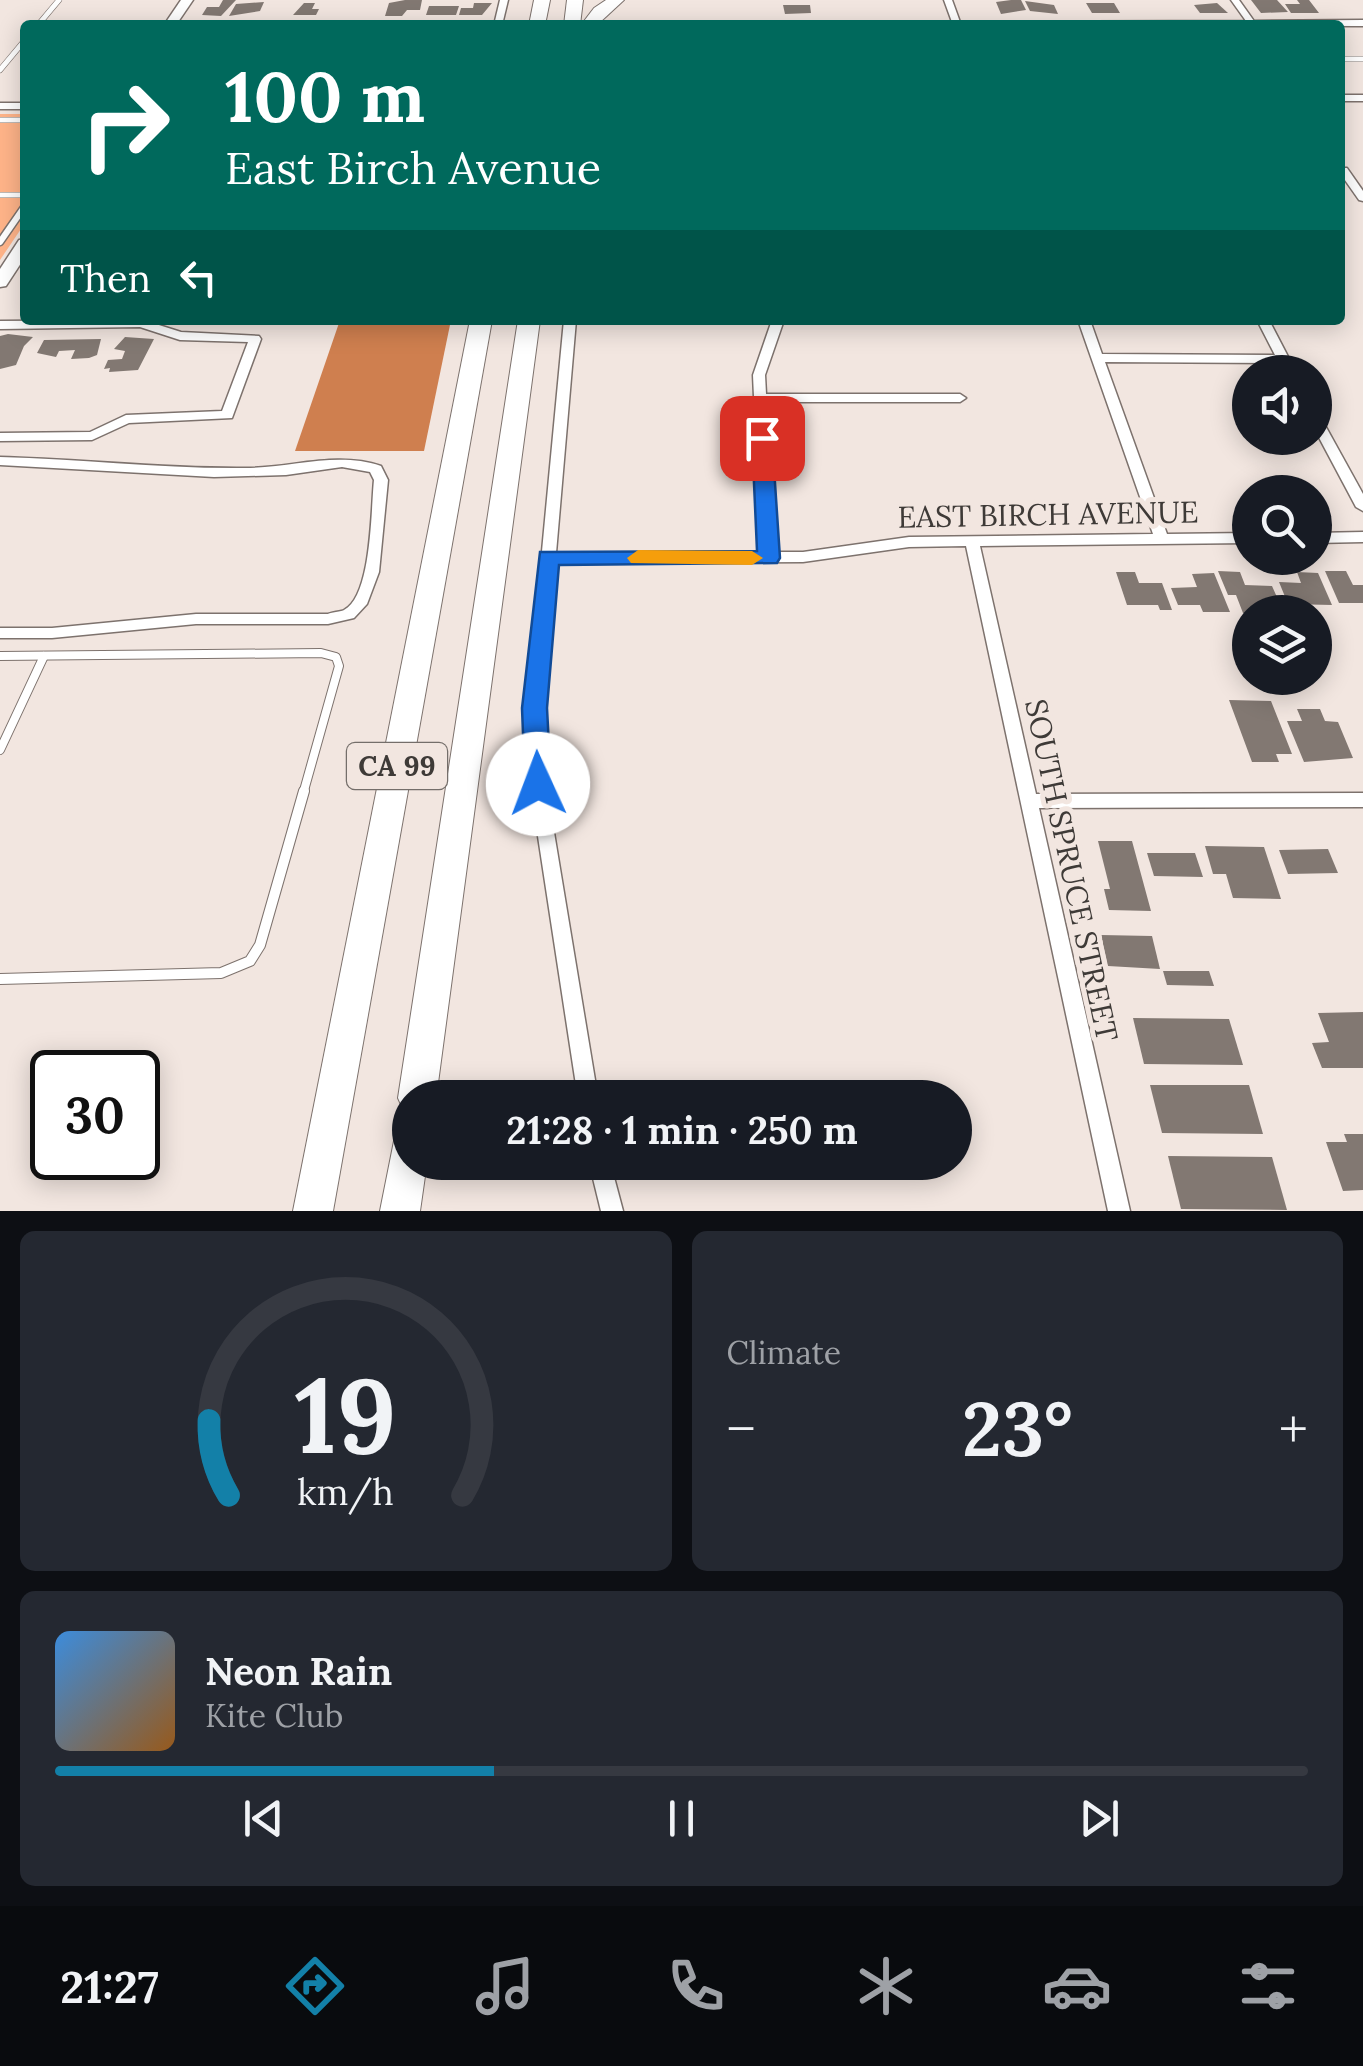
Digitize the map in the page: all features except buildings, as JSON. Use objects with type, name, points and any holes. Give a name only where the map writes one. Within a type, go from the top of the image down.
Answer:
[{"type":"highway","points":[[593,20],[616,0]]},
{"type":"highway","name":"CA 99","points":[[313,1211],[481,325]]},
{"type":"highway","name":"CA 99","points":[[420,1080],[528,325]]},
{"type":"highway","points":[[400,1211],[405,1180]]},
{"type":"main road","points":[[0,282],[20,257]]},
{"type":"street","points":[[1345,174],[1363,198]]},
{"type":"street","points":[[0,437],[92,436],[126,419],[227,415],[255,338],[180,336],[146,325]]},
{"type":"street","points":[[570,325],[534,708],[538,784],[585,1080]]},
{"type":"street","points":[[769,558],[760,398],[762,358],[776,325]]},
{"type":"street","points":[[1086,325],[1161,538]]},
{"type":"street","points":[[1266,325],[1281,355]]},
{"type":"street","points":[[1098,358],[1232,359]]},
{"type":"street","points":[[760,398],[960,398]]},
{"type":"street","points":[[1332,450],[1363,507]]},
{"type":"street","points":[[0,462],[58,462],[165,472],[280,471],[338,460],[358,461],[376,469],[381,480],[370,582],[362,602],[350,614],[328,619],[163,620],[52,633],[0,632]]},
{"type":"street","points":[[1332,538],[1363,537]]},
{"type":"street","name":"EAST BIRCH AVENUE","points":[[548,558],[769,558],[833,555],[909,542],[1232,538]]},
{"type":"street","name":"SOUTH SPRUCE STREET","points":[[972,540],[1119,1211]]},
{"type":"street","points":[[1029,802],[1363,800]]},
{"type":"street","points":[[604,1180],[612,1211]]},
{"type":"lane","points":[[42,20],[59,0]]},
{"type":"lane","points":[[0,70],[20,46]]},
{"type":"lane","points":[[0,242],[20,213]]},
{"type":"lane","points":[[0,656],[321,653],[336,657],[339,666],[300,817],[260,945],[250,961],[221,973],[0,979]]},
{"type":"lane","points":[[0,750],[44,656]]},
{"type":"shaded area","points":[[0,114],[20,114],[20,230],[0,260]]},
{"type":"shaded area","points":[[338,325],[450,325],[424,451],[295,451]]},
{"type":"slow traffic","points":[[638,558],[752,558]]},
{"type":"route","points":[[538,784],[534,708],[548,558],[769,558],[762,438]]}]
